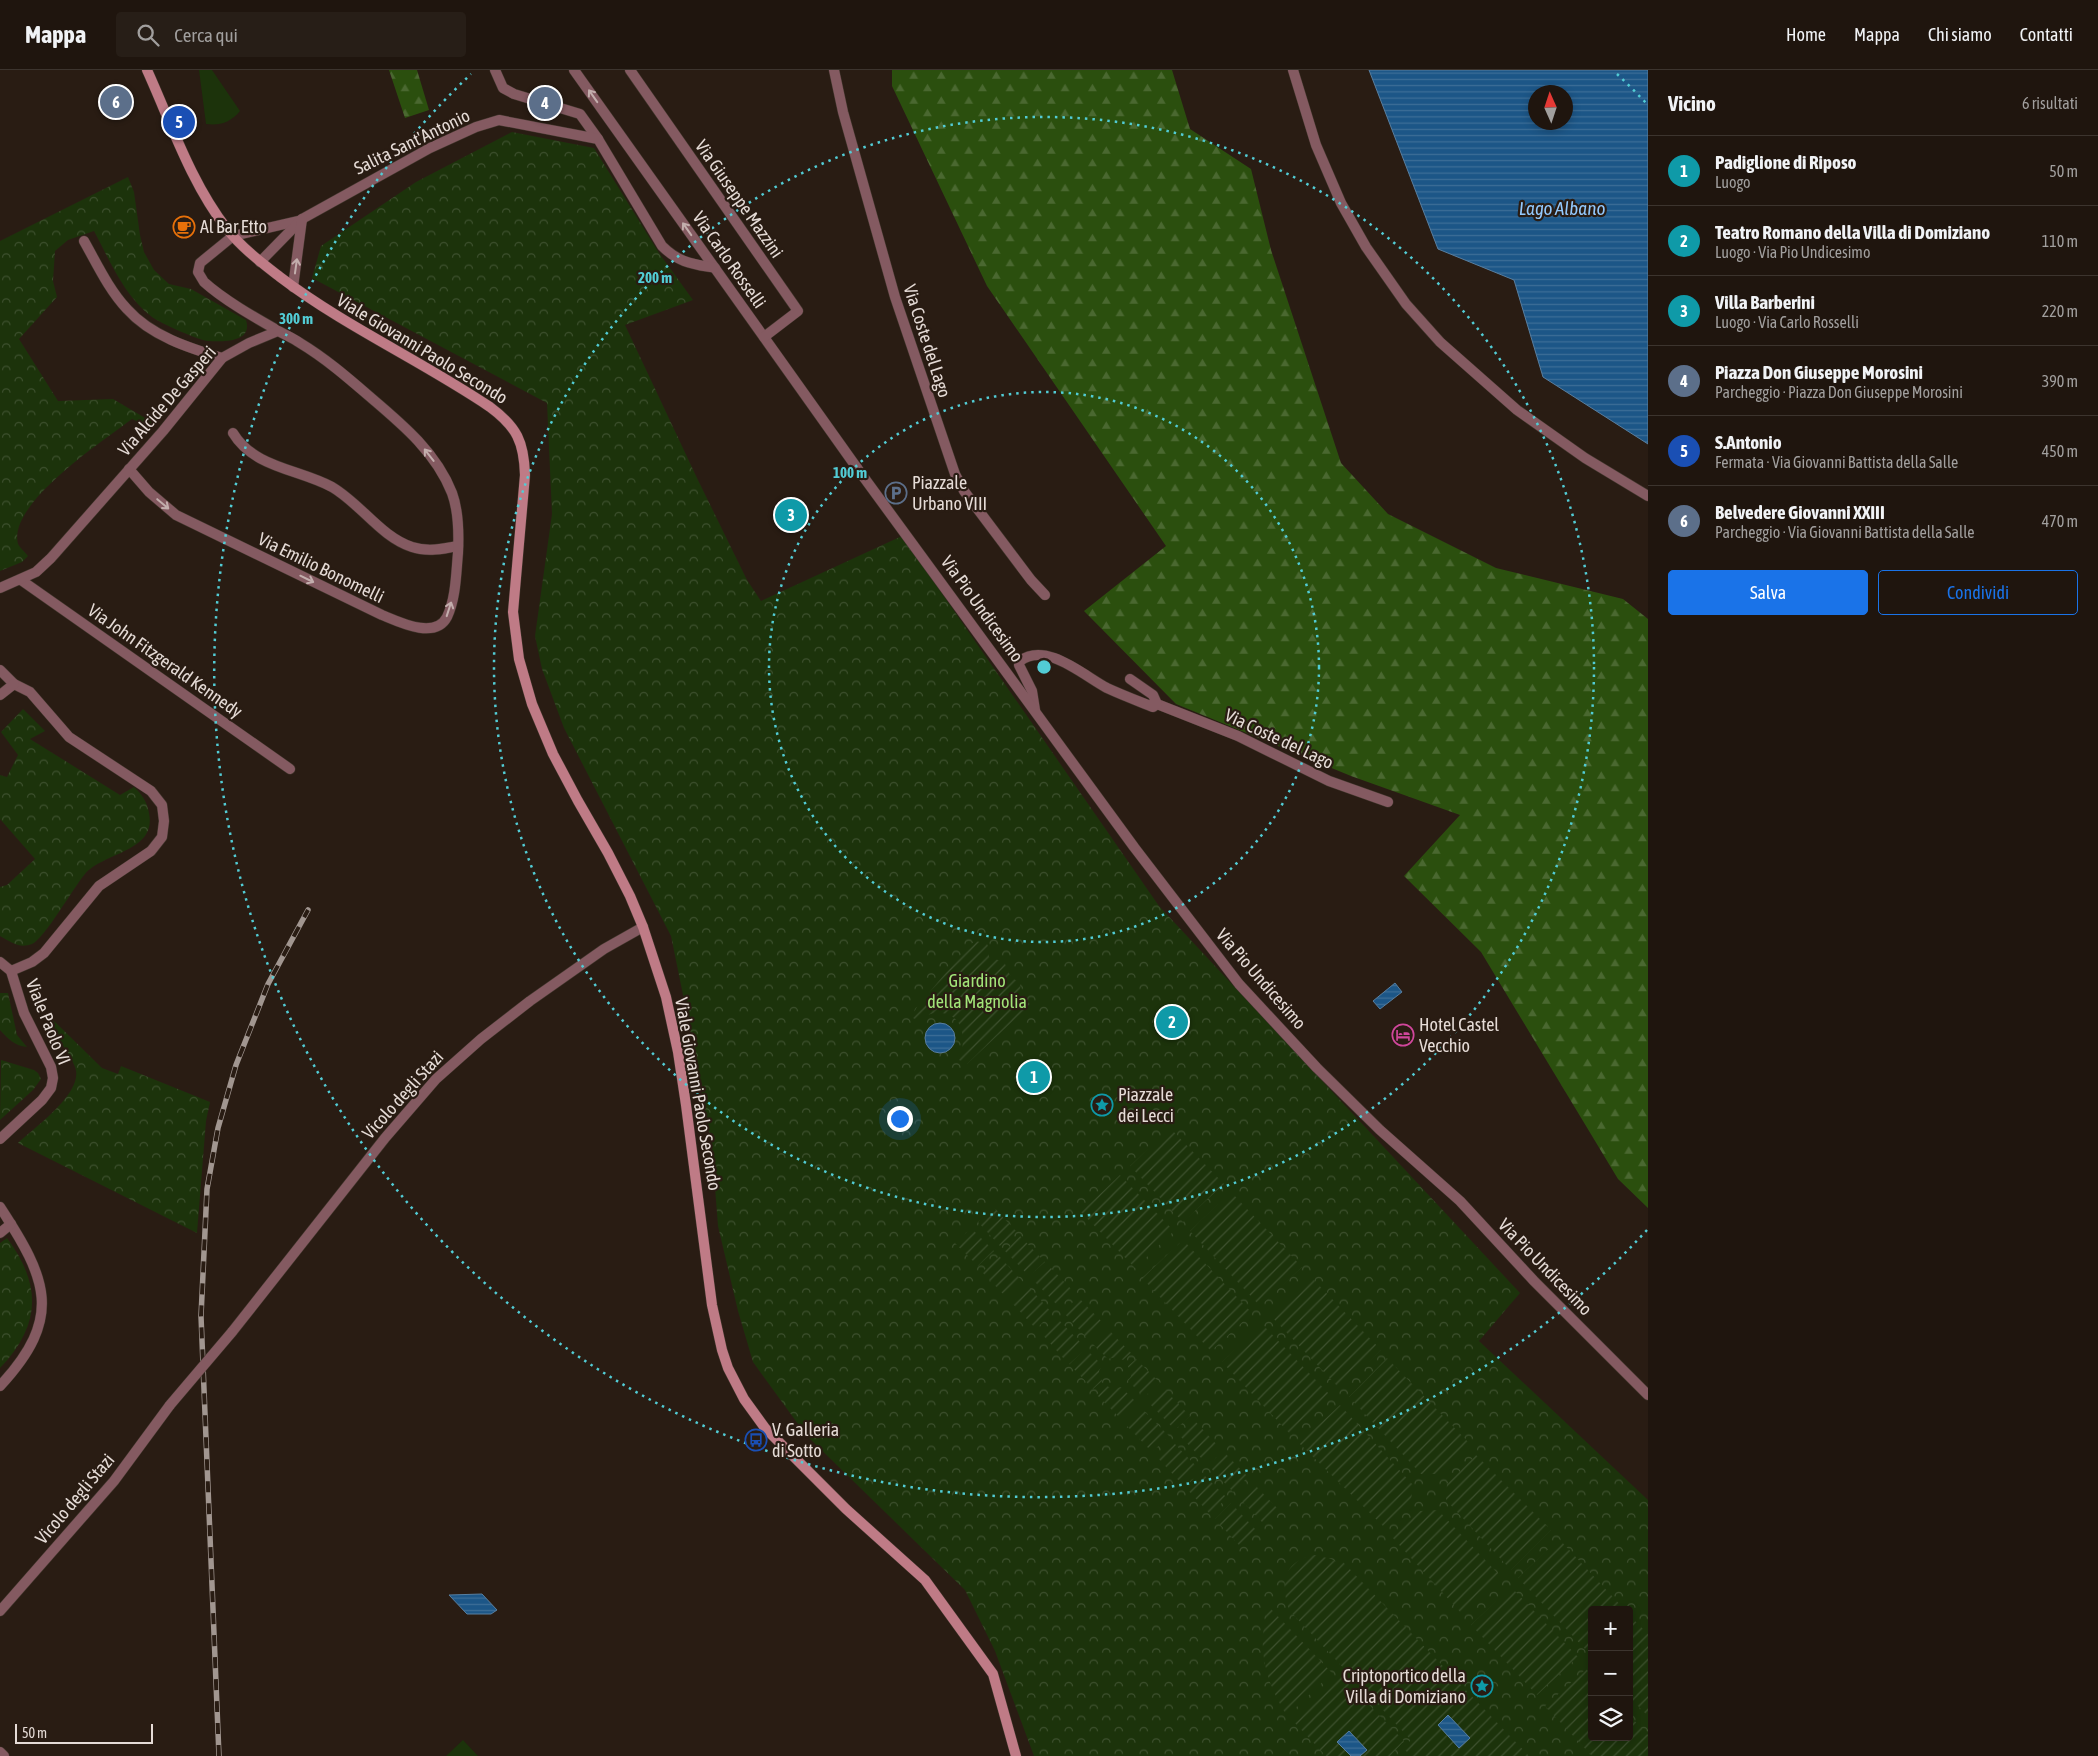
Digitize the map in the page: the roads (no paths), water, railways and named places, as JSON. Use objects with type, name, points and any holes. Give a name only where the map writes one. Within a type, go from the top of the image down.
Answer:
[{"type":"main road","name":"Viale Giovanni Paolo Secondo","points":[[147,70],[197,181],[217,215],[233,236],[260,262],[327,310],[483,402],[504,418],[519,437],[524,453],[525,484],[513,612],[521,668],[538,720],[553,754],[578,802],[612,859],[643,927],[666,997],[676,1044],[700,1196],[712,1305],[728,1368],[744,1399],[765,1428],[846,1508],[925,1580],[993,1674],[1016,1756]]},
{"type":"street","points":[[495,70],[503,88],[514,94],[580,114],[598,139],[662,246],[672,256],[682,261],[715,268]]},
{"type":"street","name":"Via Carlo Rosselli","points":[[574,70],[857,468]]},
{"type":"street","name":"Via Giuseppe Mazzini","points":[[630,70],[798,311],[764,336]]},
{"type":"street","name":"Via Coste del Lago","points":[[834,70],[843,112],[895,297],[955,474],[964,491],[1031,580],[1045,595]]},
{"type":"street","points":[[1293,70],[1316,145],[1341,203],[1366,248],[1406,304],[1440,342],[1517,410],[1574,451],[1648,496]]},
{"type":"street","name":"Salita Sant'Antonio","points":[[233,236],[302,219],[430,148],[476,126],[500,120],[598,139]]},
{"type":"street","name":"Salita Sant'Antonio","points":[[260,262],[302,219]]},
{"type":"street","points":[[293,287],[302,219]]},
{"type":"street","points":[[233,236],[200,263],[198,268],[200,277],[211,288],[278,331]]},
{"type":"street","points":[[84,241],[114,292],[134,316],[148,327],[175,341],[222,358]]},
{"type":"street","name":"Via Alcide De Gasperi","points":[[0,588],[36,572],[47,562],[129,469],[222,358],[249,343],[278,331]]},
{"type":"street","name":"Via Emilio Bonomelli","points":[[129,469],[161,503],[188,521],[382,615],[409,625],[432,628],[438,626],[446,618],[454,593],[458,526],[452,493],[437,465],[422,445],[399,421],[341,372],[300,342],[278,331]]},
{"type":"street","points":[[233,433],[239,443],[252,454],[333,488],[405,544],[419,548],[434,549],[458,546]]},
{"type":"street","name":"Via Pio Undicesimo","points":[[857,468],[1036,710],[1134,847],[1239,984],[1317,1068],[1380,1130],[1460,1201],[1534,1281],[1648,1395]]},
{"type":"street","name":"Via John Fitzgerald Kennedy","points":[[21,580],[290,769]]},
{"type":"street","name":"Via Coste del Lago","points":[[1036,710],[1032,692],[1019,665],[1022,659],[1034,656],[1061,660],[1106,687],[1153,707],[1157,704]]},
{"type":"street","points":[[0,670],[14,684],[30,692],[69,737],[151,791],[162,805],[164,821],[162,837],[152,851],[99,886],[44,953],[32,962],[12,971]]},
{"type":"street","name":"Via Coste del Lago","points":[[1130,679],[1153,695],[1157,704],[1238,736],[1329,781],[1388,802]]},
{"type":"street","points":[[0,695],[14,684]]},
{"type":"street","name":"Vicolo degli Stazi","points":[[0,1611],[114,1482],[170,1405],[232,1332],[390,1131],[436,1078],[474,1044],[538,995],[604,949],[643,927]]},
{"type":"street","name":"Viale Paolo VI","points":[[0,962],[12,971],[24,1013],[51,1067],[53,1078],[51,1088],[42,1100],[0,1138]]},
{"type":"street","points":[[0,1207],[36,1272],[42,1301],[40,1327],[34,1340],[13,1371],[0,1386]]},
{"type":"street","points":[[0,1233],[11,1224]]},
{"type":"street","points":[[0,1752],[4,1756]]},
{"type":"water","name":"Lago Albano","points":[[1369,70],[1648,70],[1648,444],[1543,377],[1514,280],[1438,249]]},
{"type":"water","points":[[1395,983],[1402,992],[1380,1009],[1373,1001]]},
{"type":"water","points":[[940,1023],[951,1027],[955,1038],[951,1049],[940,1053],[929,1049],[925,1038],[929,1027]]},
{"type":"water","points":[[482,1594],[497,1610],[491,1614],[467,1614],[449,1595]]},
{"type":"water","points":[[1448,1715],[1470,1738],[1459,1748],[1438,1725]]},
{"type":"water","points":[[1349,1731],[1367,1750],[1360,1756],[1351,1756],[1337,1742]]},
{"type":"railway","points":[[219,1756],[201,1316],[207,1189],[218,1128],[236,1065],[268,984],[308,910]]},
{"type":"place","name":"Belvedere Giovanni XXIII","points":[[116,102]]},
{"type":"place","name":"Piazza Don Giuseppe Morosini","points":[[545,103]]},
{"type":"place","name":"S.Antonio","points":[[179,122]]},
{"type":"place","name":"Al Bar Etto","points":[[184,227]]},
{"type":"place","name":"Piazzale Urbano VIII","points":[[896,493]]},
{"type":"place","name":"Villa Barberini","points":[[791,515]]},
{"type":"place","name":"Teatro Romano della Villa di Domiziano","points":[[1172,1022]]},
{"type":"place","name":"Hotel Castel Vecchio","points":[[1403,1035]]},
{"type":"place","name":"Padiglione di Riposo","points":[[1034,1077]]},
{"type":"place","name":"Piazzale dei Lecci","points":[[1102,1105]]},
{"type":"place","name":"V. Galleria di Sotto","points":[[756,1440]]},
{"type":"place","name":"Criptoportico della Villa di Domiziano","points":[[1482,1686]]},
{"type":"park label","name":"Giardino della Magnolia","points":[[977,991]]}]
